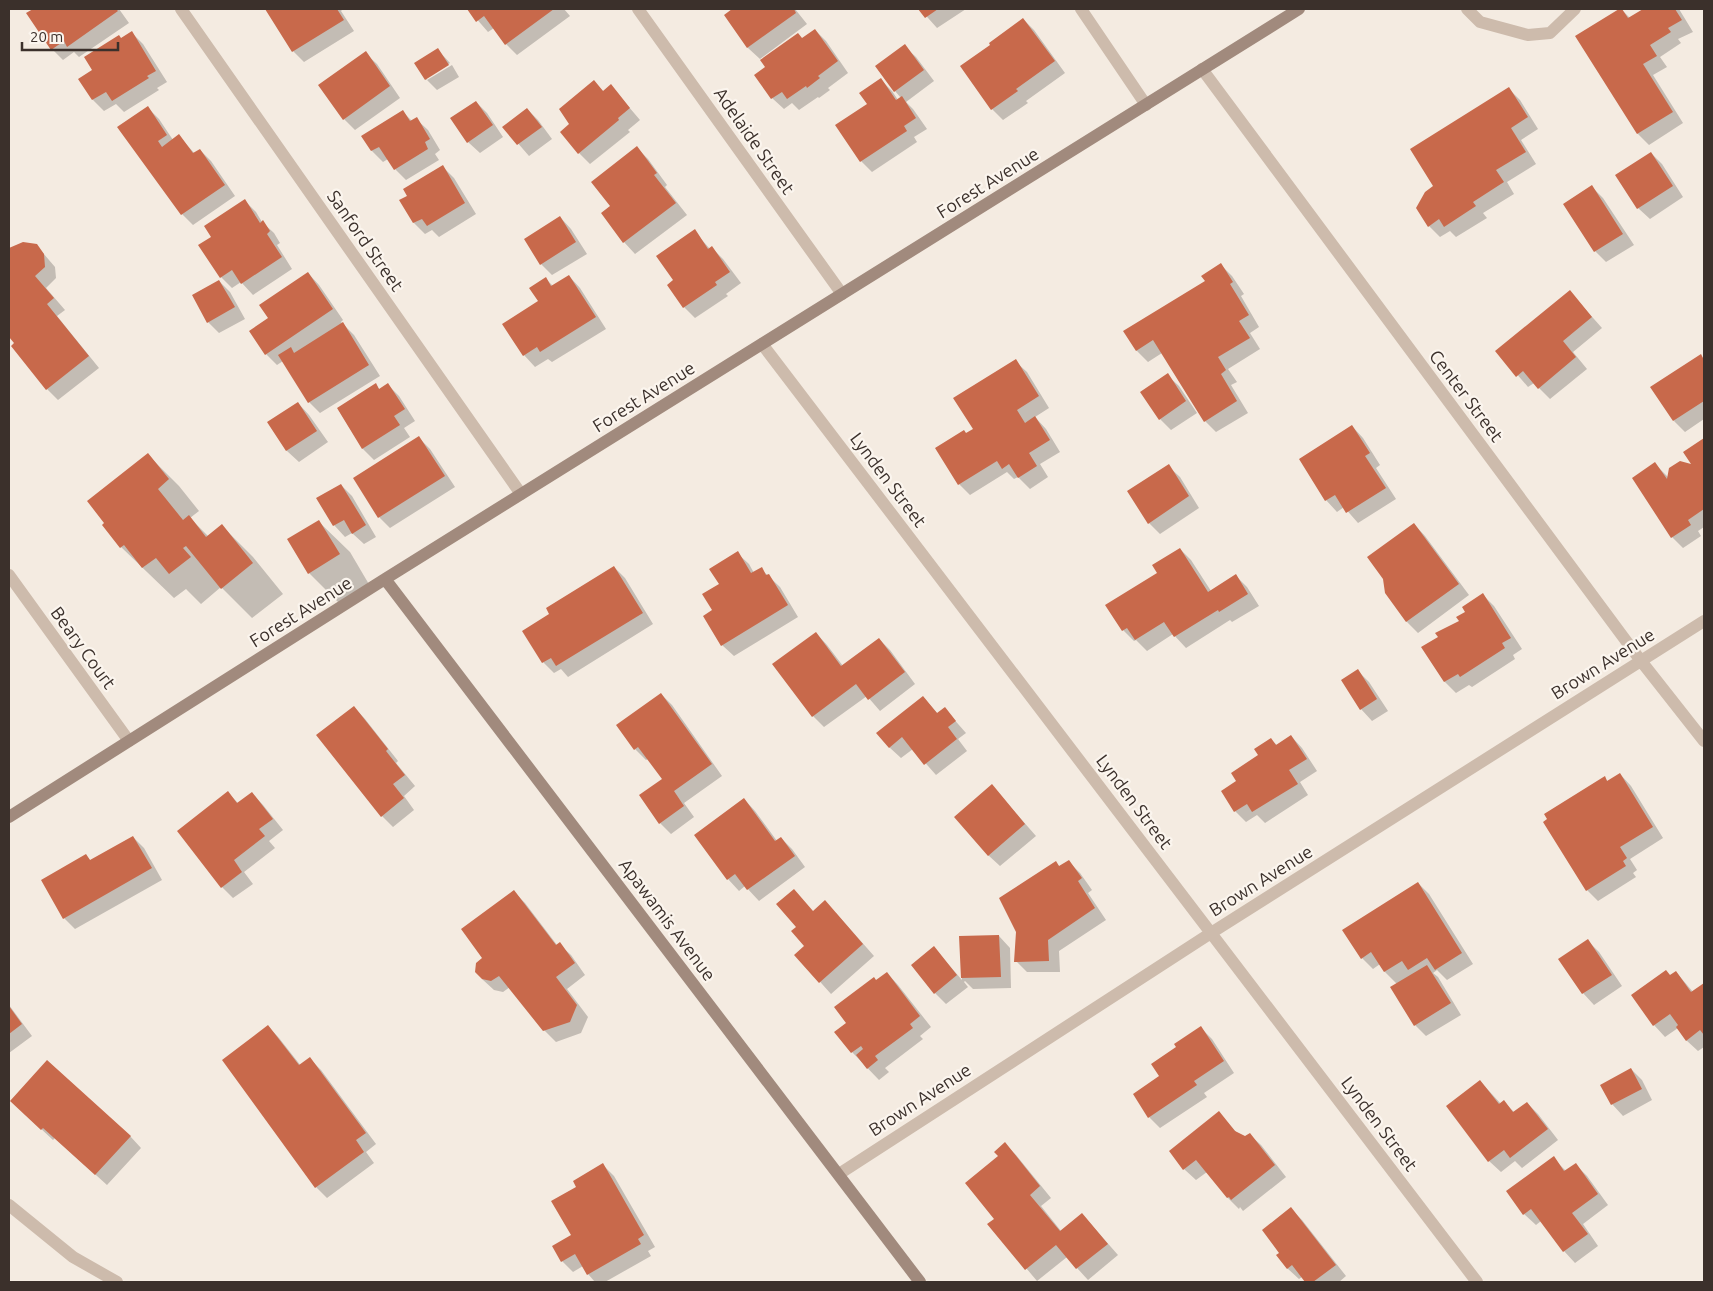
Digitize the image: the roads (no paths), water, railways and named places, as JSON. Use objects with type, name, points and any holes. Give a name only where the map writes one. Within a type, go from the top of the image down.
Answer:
[{"type":"street","name":"Sanford Street","points":[[181,9],[521,494]]},
{"type":"street","name":"Adelaide Street","points":[[638,9],[842,294]]},
{"type":"street","points":[[1081,9],[1146,104]]},
{"type":"street","name":"Forest Avenue","points":[[9,817],[521,494],[1299,9]]},
{"type":"street","points":[[1467,9],[1480,22],[1528,35],[1550,33],[1575,9]]},
{"type":"street","name":"Center Street","points":[[1202,69],[1641,661],[1704,741]]},
{"type":"street","name":"Lynden Street","points":[[762,344],[1478,1282]]},
{"type":"street","name":"Beary Court","points":[[9,575],[129,741]]},
{"type":"street","name":"Apawamis Avenue","points":[[385,580],[920,1282]]},
{"type":"street","name":"Brown Avenue","points":[[839,1174],[1211,933],[1704,621]]},
{"type":"street","points":[[9,1205],[72,1257],[116,1282]]}]
